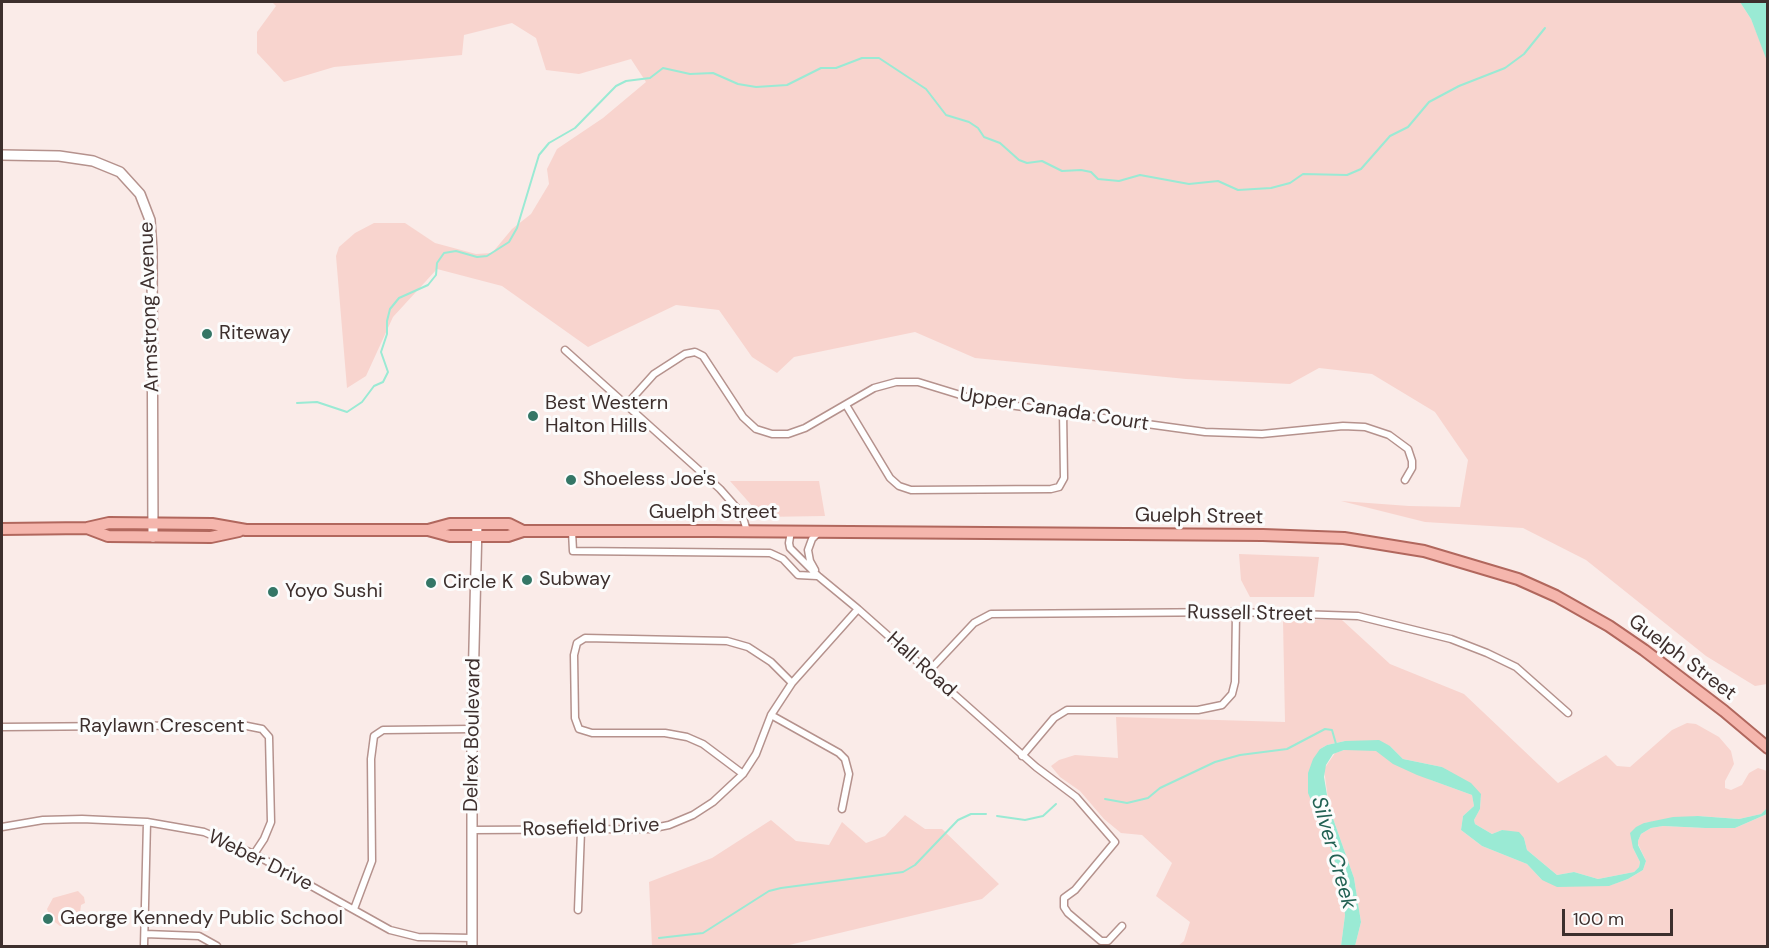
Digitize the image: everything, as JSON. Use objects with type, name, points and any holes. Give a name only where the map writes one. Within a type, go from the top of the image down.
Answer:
[{"type":"main road","name":"Guelph Street","points":[[2,530],[87,528],[109,523],[212,524],[246,530],[428,530],[450,524],[509,524],[523,531]]},
{"type":"main road","name":"Guelph Street","points":[[87,528],[108,536],[153,537],[211,537],[246,530]]},
{"type":"main road","name":"Guelph Street","points":[[428,530],[450,536],[508,536],[523,531],[1263,535],[1344,538],[1424,551],[1518,579],[1556,596],[1609,626],[1724,711],[1767,748]]},
{"type":"street","name":"Armstrong Avenue","points":[[2,155],[59,156],[93,160],[120,172],[140,194],[150,220],[152,250],[153,537]]},
{"type":"street","points":[[565,350],[720,489],[742,514],[747,531]]},
{"type":"street","name":"Upper Canada Court","points":[[627,404],[654,374],[691,352],[703,357],[743,417],[750,425],[764,433],[780,435],[796,432],[874,388],[886,384],[918,382],[980,401],[1204,432],[1262,434],[1343,426],[1365,427],[1389,435],[1408,449],[1412,468],[1405,480]]},
{"type":"street","points":[[846,405],[891,478],[899,486],[911,490],[1051,489],[1059,487],[1064,478],[1063,411]]},
{"type":"street","name":"Delrex Boulevard","points":[[472,942],[472,729],[477,524]]},
{"type":"street","name":"Guelph Street","points":[[572,531],[573,551],[770,553]]},
{"type":"street","name":"Hall Road","points":[[791,531],[790,548],[818,576],[1022,756],[1076,797],[1115,842],[1075,890],[1064,898],[1064,907],[1101,941],[1108,941],[1122,926]]},
{"type":"street","points":[[818,576],[810,561],[808,550],[812,539],[820,531]]},
{"type":"street","name":"Hall Road","points":[[770,553],[783,559],[798,575],[818,576]]},
{"type":"street","name":"Rosefield Drive","points":[[472,831],[649,829],[669,825],[693,815],[713,802],[743,774],[756,754],[771,716],[792,683],[858,609]]},
{"type":"street","points":[[1022,756],[1054,718],[1067,710],[1198,710],[1222,705],[1232,694],[1235,682],[1236,612]]},
{"type":"street","name":"Russell Street","points":[[928,672],[974,623],[991,614],[1236,612],[1358,616],[1451,639],[1487,653],[1516,667],[1568,713]]},
{"type":"street","points":[[743,774],[703,744],[687,737],[665,733],[592,733],[579,729],[575,718],[574,655],[577,643],[585,638],[728,641],[748,647],[771,662],[792,683]]},
{"type":"street","points":[[771,716],[839,753],[844,759],[849,774],[842,808]]},
{"type":"street","name":"Raylawn Crescent","points":[[2,727],[242,725],[262,729],[269,737],[271,822],[254,854]]},
{"type":"street","points":[[354,909],[372,861],[371,759],[374,736],[384,730],[472,729]]},
{"type":"street","name":"Weber Drive","points":[[2,827],[43,820],[82,819],[147,822],[204,832],[254,854],[390,930],[472,942]]},
{"type":"street","points":[[144,946],[147,822]]},
{"type":"street","points":[[578,910],[581,831]]},
{"type":"street","points":[[145,934],[199,936],[217,946]]},
{"type":"shaded area","points":[[272,2],[1740,2],[1751,19],[1768,61],[1767,684],[1755,686],[1706,656],[1586,560],[1523,528],[1425,522],[1341,501],[1460,507],[1468,460],[1435,412],[1372,374],[1319,368],[1290,384],[1186,379],[975,358],[915,332],[794,357],[777,373],[752,357],[719,310],[676,305],[588,347],[502,286],[437,269],[393,317],[366,376],[347,388],[336,256],[339,247],[355,233],[374,223],[405,223],[435,243],[476,254],[492,253],[512,229],[531,214],[549,184],[547,169],[557,149],[603,118],[646,82],[631,59],[579,74],[546,70],[536,38],[512,23],[464,35],[462,55],[334,67],[284,82],[257,53],[257,32],[276,6]]},
{"type":"shaded area","points":[[730,481],[819,481],[825,516],[762,517]]},
{"type":"shaded area","points":[[1239,554],[1319,557],[1314,597],[1250,597],[1241,580]]},
{"type":"shaded area","points":[[1283,620],[1342,620],[1390,664],[1464,694],[1558,783],[1606,755],[1617,766],[1630,767],[1672,730],[1687,723],[1696,724],[1719,737],[1731,751],[1734,764],[1725,781],[1725,788],[1731,790],[1742,785],[1749,773],[1758,768],[1767,771],[1767,808],[1761,814],[1739,819],[1698,816],[1644,823],[1633,848],[1640,862],[1634,872],[1598,879],[1574,872],[1557,875],[1527,850],[1524,838],[1502,830],[1492,834],[1475,824],[1474,820],[1480,809],[1481,795],[1442,767],[1403,759],[1390,746],[1345,741],[1327,745],[1320,749],[1333,854],[1342,890],[1345,915],[1341,946],[1178,946],[1184,941],[1190,922],[1156,896],[1172,863],[1142,835],[1121,833],[1104,819],[1080,791],[1060,777],[1051,766],[1059,760],[1075,755],[1118,758],[1116,717],[1285,722]]},
{"type":"shaded area","points":[[1361,749],[1378,751],[1431,780],[1472,795],[1474,806],[1463,816],[1461,830],[1482,846],[1527,864],[1542,880],[1599,886],[1611,885],[1643,870],[1646,861],[1638,841],[1641,834],[1651,828],[1663,826],[1735,828],[1767,814],[1767,946],[1355,946],[1361,922],[1354,878],[1329,807],[1324,769],[1335,753]]},
{"type":"shaded area","points":[[905,815],[925,829],[942,829],[999,884],[982,899],[785,946],[652,946],[649,882],[712,858],[771,820],[796,841],[829,845],[842,822],[866,843],[885,836]]},
{"type":"shaded area","points":[[78,891],[84,897],[85,903],[81,905],[79,922],[60,926],[51,919],[47,909],[53,898]]},
{"type":"water","points":[[1740,2],[1767,2],[1767,61],[1751,19]]},
{"type":"water","name":"Silver Creek","points":[[1379,740],[1390,746],[1403,759],[1442,767],[1471,783],[1481,794],[1480,809],[1474,820],[1475,824],[1492,834],[1502,830],[1519,832],[1524,838],[1527,850],[1557,875],[1574,872],[1598,879],[1634,872],[1640,862],[1633,848],[1630,833],[1644,823],[1673,817],[1739,819],[1761,814],[1767,808],[1767,814],[1735,828],[1663,826],[1651,828],[1641,834],[1638,841],[1646,861],[1643,870],[1609,886],[1557,887],[1542,880],[1527,864],[1482,846],[1461,830],[1463,816],[1474,806],[1472,795],[1393,764],[1376,751],[1344,750],[1333,754],[1326,765],[1324,777],[1329,807],[1354,878],[1361,922],[1355,946],[1341,946],[1345,915],[1342,890],[1333,854],[1308,793],[1308,773],[1313,759],[1320,749],[1327,745],[1345,741]]},
{"type":"waterway","points":[[297,403],[317,402],[347,412],[362,402],[374,386],[383,382],[388,372],[381,352],[387,334],[390,309],[399,298],[428,285],[436,275],[437,263],[444,253],[456,251],[477,257],[487,256],[509,242],[517,228],[539,155],[549,143],[575,128],[616,86],[626,81],[650,78],[663,68],[690,74],[713,73],[738,84],[756,87],[787,85],[821,68],[836,68],[862,58],[879,58],[926,89],[946,115],[969,122],[978,128],[984,137],[1000,143],[1019,160],[1027,163],[1042,161],[1062,171],[1091,172],[1098,179],[1119,181],[1140,175],[1189,184],[1218,181],[1238,190],[1271,188],[1290,183],[1303,174],[1347,175],[1361,169],[1390,136],[1408,127],[1429,102],[1459,86],[1505,68],[1524,54],[1545,28]]},
{"type":"waterway","points":[[1105,799],[1127,803],[1148,798],[1160,788],[1215,762],[1240,755],[1287,749],[1325,729],[1332,730],[1336,744]]},
{"type":"waterway","points":[[997,816],[1025,820],[1043,816],[1056,804]]},
{"type":"waterway","points":[[659,938],[703,933],[769,891],[903,872],[915,865],[958,820],[971,814],[986,814]]},
{"type":"place","name":"Riteway","points":[[207,334]]},
{"type":"place","name":"Best Western Halton Hills","points":[[533,416]]},
{"type":"place","name":"Shoeless Joe's","points":[[571,480]]},
{"type":"place","name":"Subway","points":[[527,580]]},
{"type":"place","name":"Circle K","points":[[431,583]]},
{"type":"place","name":"Yoyo Sushi","points":[[273,592]]},
{"type":"place","name":"George Kennedy Public School","points":[[48,919]]}]
